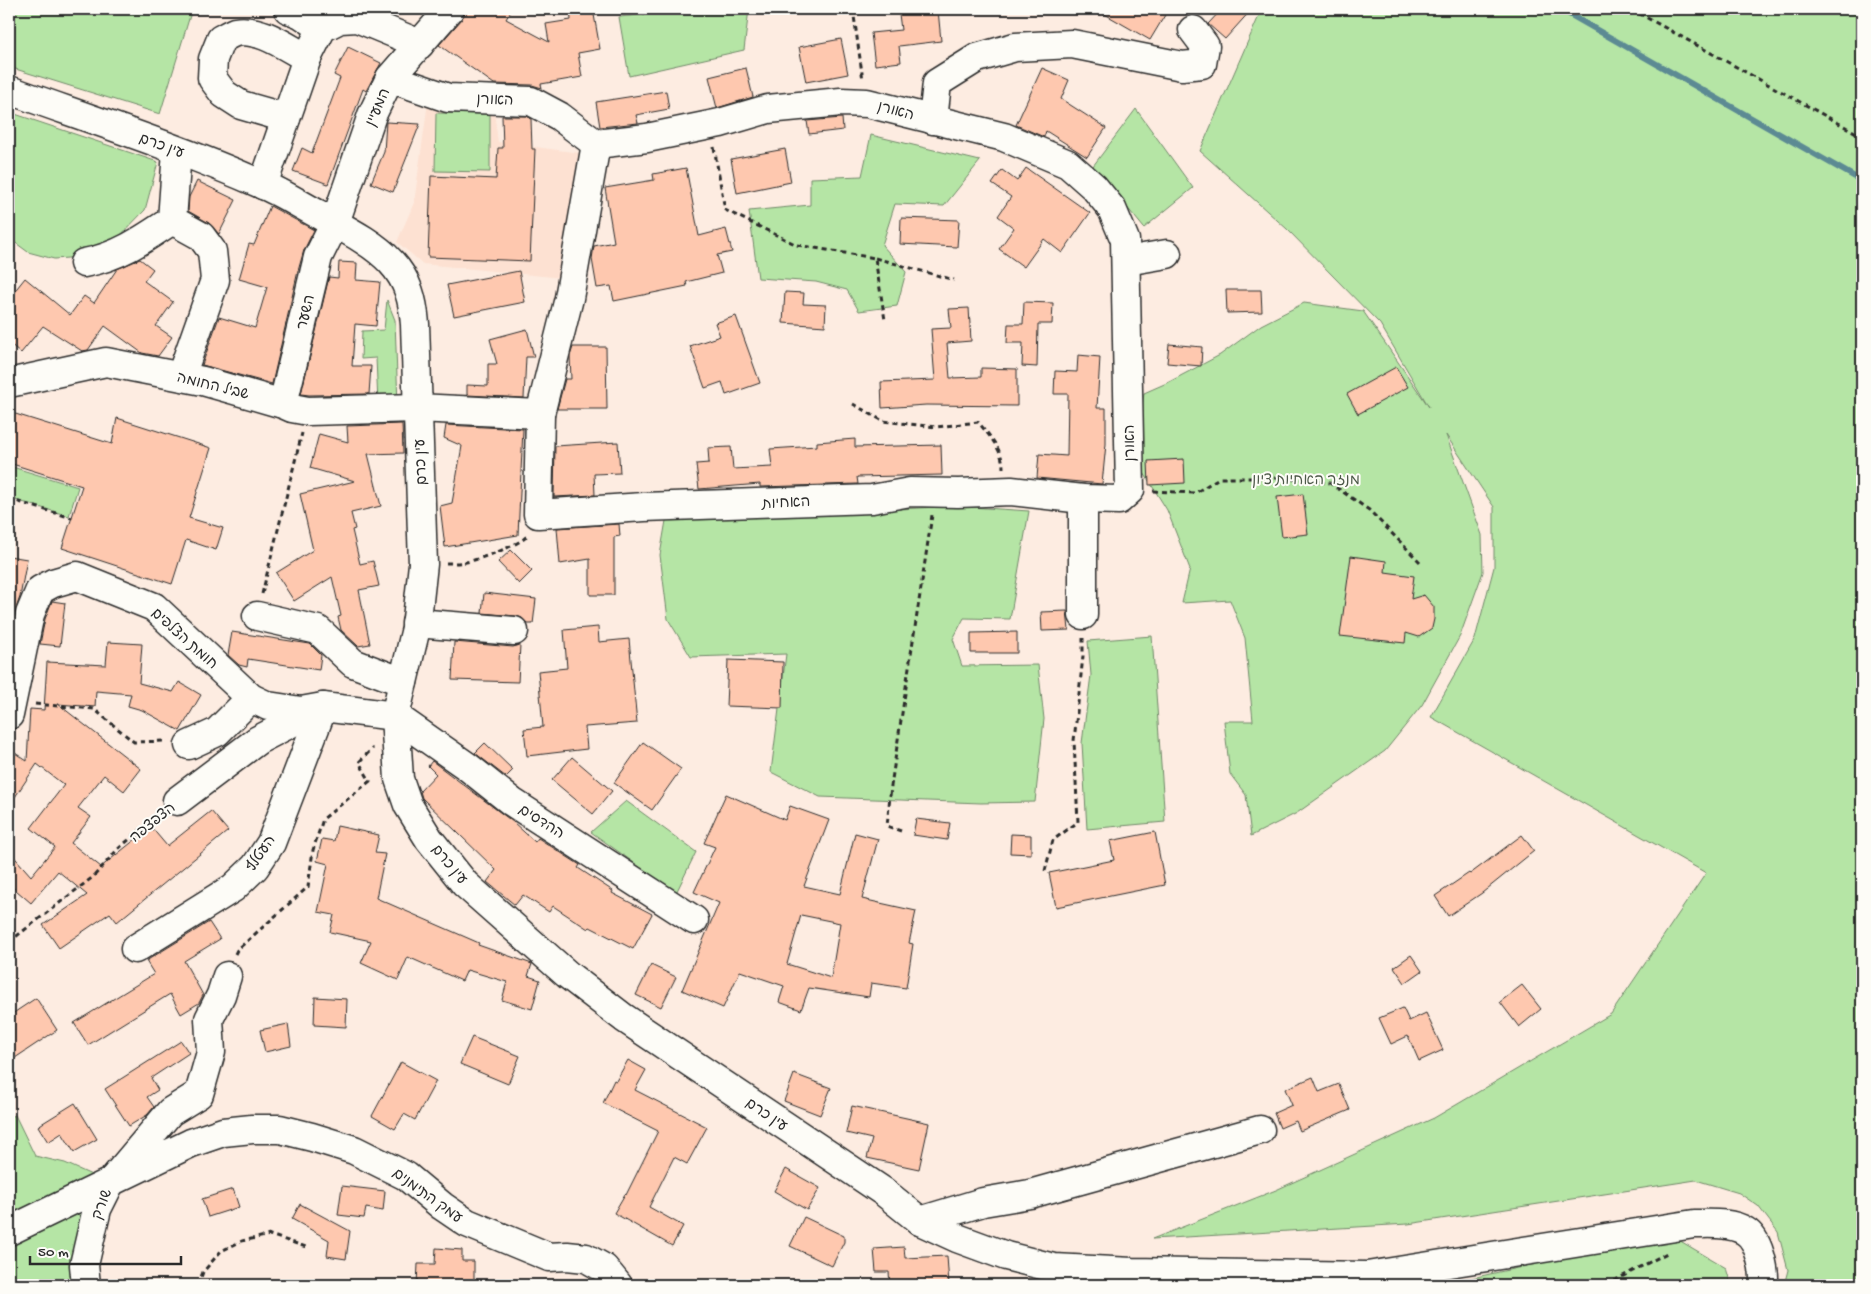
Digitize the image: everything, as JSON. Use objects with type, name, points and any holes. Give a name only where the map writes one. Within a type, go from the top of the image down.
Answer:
[{"type":"street","points":[[288,9],[301,14],[322,28]]},
{"type":"street","name":"המעיין","points":[[335,223],[372,115],[390,78],[450,9]]},
{"type":"street","points":[[263,185],[307,58],[322,28],[340,19],[357,18],[366,15],[420,44]]},
{"type":"street","points":[[933,120],[937,83],[977,58],[1015,47],[1072,44],[1182,66],[1202,64],[1205,46],[1194,30]]},
{"type":"street","points":[[286,118],[241,105],[224,94],[212,78],[213,59],[221,39],[234,32],[248,32],[268,37],[307,58]]},
{"type":"street","name":"האורן","points":[[390,78],[448,98],[531,101],[560,116],[596,144],[647,138],[711,125],[768,109],[841,102],[867,103],[1004,137],[1068,164],[1094,187],[1112,209],[1125,240],[1130,490]]},
{"type":"street","name":"עין כרם","points":[[9,90],[177,151],[263,185],[335,223],[391,261],[405,282],[413,301],[423,524],[423,564],[416,623],[403,682],[385,714],[399,779],[408,805],[429,839],[465,884],[563,972],[624,1018],[884,1192],[920,1221],[957,1238],[1006,1256],[1054,1268],[1358,1280],[1694,1224],[1722,1224],[1746,1231],[1756,1245],[1763,1265],[1764,1285]]},
{"type":"street","points":[[538,514],[540,414],[569,298],[596,144]]},
{"type":"street","points":[[172,220],[177,151]]},
{"type":"street","points":[[84,263],[117,254],[172,220]]},
{"type":"street","points":[[172,220],[201,236],[212,250],[215,280],[181,376]]},
{"type":"street","name":"השער","points":[[295,407],[318,257],[335,223]]},
{"type":"street","points":[[1126,261],[1167,254]]},
{"type":"street","name":"שביל החומה","points":[[9,383],[106,362],[203,381],[295,407],[418,408]]},
{"type":"street","points":[[418,408],[540,414]]},
{"type":"street","name":"האחיות","points":[[538,514],[644,507],[872,499],[910,492],[1003,491],[1083,499],[1119,500],[1130,490]]},
{"type":"street","points":[[1083,499],[1083,615]]},
{"type":"street","name":"חומת הצלפים","points":[[11,708],[30,614],[40,590],[53,582],[77,576],[154,607],[251,698],[268,706],[385,714]]},
{"type":"street","points":[[256,616],[318,630],[353,663],[403,682]]},
{"type":"street","points":[[416,623],[514,631]]},
{"type":"street","points":[[189,745],[217,732],[251,698]]},
{"type":"street","name":"הצפצפה","points":[[177,801],[258,740],[289,724],[301,714],[312,709]]},
{"type":"street","name":"העטלף","points":[[135,949],[233,888],[255,866],[271,843],[312,709]]},
{"type":"street","name":"ההדסים","points":[[385,714],[468,767],[512,802],[694,920]]},
{"type":"street","points":[[110,1183],[170,1112],[200,1094],[211,1052],[209,1018],[221,995],[227,976]]},
{"type":"street","name":"עמק התימנים","points":[[9,1231],[191,1143],[223,1132],[280,1129],[354,1150],[406,1176],[442,1206],[467,1223],[549,1257],[586,1258],[604,1268],[618,1285]]},
{"type":"street","points":[[920,1221],[983,1202],[1030,1194],[1260,1130]]},
{"type":"street","name":"שורק","points":[[86,1285],[84,1265],[97,1209],[110,1183]]},
{"type":"path","points":[[853,9],[867,103]]},
{"type":"path","points":[[1632,9],[1862,136]]},
{"type":"path","points":[[711,125],[724,210],[797,245],[875,258],[954,280]]},
{"type":"path","points":[[875,258],[885,320]]},
{"type":"path","points":[[852,404],[883,421],[937,428],[978,422],[993,438],[1003,463],[1003,491]]},
{"type":"path","points":[[256,616],[295,407]]},
{"type":"path","points":[[1130,490],[1195,493],[1219,478],[1279,478],[1330,483],[1369,510],[1420,562]]},
{"type":"path","points":[[901,831],[887,826],[890,786],[935,493]]},
{"type":"path","points":[[9,499],[72,518]]},
{"type":"path","points":[[423,564],[468,562],[516,544],[527,538],[538,514]]},
{"type":"path","points":[[1045,871],[1053,840],[1078,822],[1074,741],[1083,656],[1083,615]]},
{"type":"path","points":[[11,708],[94,709],[134,742],[161,740],[189,745]]},
{"type":"path","points":[[227,976],[237,950],[308,887],[312,850],[323,819],[370,781],[358,762],[376,744],[385,714]]},
{"type":"path","name":"הצפצפה","points":[[9,942],[94,877],[118,849],[177,801]]},
{"type":"path","points":[[198,1285],[202,1272],[222,1251],[242,1241],[270,1235],[309,1248]]},
{"type":"path","points":[[1606,1285],[1668,1253]]},
{"type":"shaded area","points":[[428,102],[493,104],[498,142],[580,153],[563,278],[423,264],[397,242],[414,203]]},
{"type":"green space","points":[[9,9],[192,9],[160,114],[9,67]]},
{"type":"green space","points":[[679,9],[749,9],[744,50],[629,76],[619,17],[678,11]]},
{"type":"green space","name":"מנזר האחיות ציון","points":[[1262,9],[1862,9],[1862,1285],[1784,1285],[1788,1270],[1778,1232],[1758,1206],[1739,1193],[1696,1180],[1408,1224],[1152,1239],[1276,1190],[1434,1118],[1611,1014],[1706,873],[1431,717],[1475,639],[1494,567],[1494,507],[1446,435],[1482,535],[1483,572],[1460,636],[1422,705],[1385,751],[1297,813],[1251,836],[1246,795],[1230,774],[1224,721],[1253,721],[1245,638],[1230,600],[1182,603],[1190,569],[1167,510],[1136,460],[1144,393],[1220,355],[1261,325],[1304,303],[1363,311],[1429,407],[1380,324],[1287,229],[1200,151]]},
{"type":"green space","points":[[1136,109],[1193,188],[1144,228],[1093,166]]},
{"type":"green space","points":[[9,112],[158,162],[145,210],[115,241],[82,257],[54,259],[28,252],[9,238]]},
{"type":"green space","points":[[436,113],[490,114],[490,172],[435,171]]},
{"type":"green space","points":[[871,135],[980,161],[944,206],[895,204],[882,245],[906,272],[897,306],[859,311],[847,290],[816,282],[758,278],[749,211],[810,205],[810,178],[862,176]]},
{"type":"green space","points":[[387,300],[395,320],[398,406],[378,404],[376,358],[361,359],[362,331],[384,330]]},
{"type":"green space","points":[[9,466],[78,487],[69,516],[9,498]]},
{"type":"green space","points":[[956,506],[1029,511],[1010,619],[964,618],[953,639],[962,666],[1038,665],[1044,719],[1035,802],[981,803],[820,797],[771,772],[786,654],[691,657],[668,619],[660,555],[667,515],[881,510]]},
{"type":"green space","points":[[1152,636],[1165,822],[1087,829],[1082,743],[1091,675],[1088,641]]},
{"type":"green space","points":[[626,801],[696,852],[676,893],[591,832]]},
{"type":"green space","points":[[15,1115],[35,1156],[65,1163],[96,1177],[9,1221],[9,1117]]},
{"type":"green space","points":[[87,1203],[78,1285],[9,1285],[9,1243]]},
{"type":"green space","points":[[1677,1239],[1726,1268],[1731,1285],[1440,1285],[1590,1252]]},
{"type":"building","points":[[465,9],[512,9],[506,19],[549,42],[546,24],[571,20],[570,9],[593,9],[600,49],[578,53],[582,77],[541,84],[542,88],[532,85],[494,84],[439,45],[462,19]]},
{"type":"building","points":[[1096,9],[1155,9],[1165,15],[1150,40]]},
{"type":"building","points":[[1222,9],[1252,9],[1225,39],[1208,24]]},
{"type":"building","points":[[938,10],[941,41],[899,46],[901,62],[875,65],[871,33],[901,30],[899,14]]},
{"type":"building","points":[[841,39],[848,74],[806,82],[799,47]]},
{"type":"building","points":[[348,47],[381,63],[366,91],[363,89],[328,184],[293,171],[302,148],[312,153],[340,78],[334,75]]},
{"type":"building","points":[[746,68],[753,97],[717,108],[709,77]]},
{"type":"building","points":[[1042,68],[1069,80],[1061,99],[1106,128],[1087,157],[1046,131],[1044,137],[1016,125]]},
{"type":"building","points":[[666,91],[669,109],[636,115],[638,123],[600,127],[596,102]]},
{"type":"building","points":[[502,116],[527,116],[531,119],[532,149],[535,149],[530,261],[428,257],[431,176],[496,179],[498,148],[503,148]]},
{"type":"building","points":[[842,118],[843,130],[809,134],[807,121]]},
{"type":"building","points":[[386,122],[420,124],[393,192],[371,183],[384,152]]},
{"type":"building","points":[[785,149],[791,182],[737,193],[731,159]]},
{"type":"building","points":[[686,168],[699,236],[726,229],[732,252],[717,255],[722,273],[686,282],[687,286],[614,301],[611,286],[597,288],[592,259],[594,246],[614,242],[605,188],[654,180],[653,174]]},
{"type":"building","points":[[1026,168],[1090,213],[1062,253],[1044,239],[1024,267],[999,249],[1014,228],[998,216],[1011,197],[992,184],[1002,170],[1017,181]]},
{"type":"building","points":[[197,181],[236,200],[219,234],[209,223],[188,211],[189,197]]},
{"type":"building","points":[[270,206],[314,230],[304,250],[298,271],[272,384],[202,365],[219,317],[255,328],[267,287],[239,279],[249,244],[254,245]]},
{"type":"building","points":[[901,218],[959,220],[957,247],[900,244]]},
{"type":"building","points":[[140,259],[153,269],[144,281],[173,302],[156,326],[172,337],[158,356],[142,353],[105,326],[88,350],[82,351],[43,326],[21,353],[9,343],[9,298],[25,278],[70,315],[84,296],[94,303],[117,269]]},
{"type":"building","points":[[339,262],[357,263],[356,280],[380,282],[376,326],[355,324],[352,366],[371,366],[369,394],[301,394],[329,277],[338,278]]},
{"type":"building","points":[[519,271],[525,302],[454,316],[447,285]]},
{"type":"building","points":[[1226,290],[1261,290],[1262,312],[1227,313]]},
{"type":"building","points":[[785,292],[804,293],[803,304],[826,305],[825,326],[783,323]]},
{"type":"building","points":[[1024,302],[1053,303],[1052,324],[1038,324],[1037,367],[1022,366],[1023,343],[1007,343],[1008,324],[1023,324]]},
{"type":"building","points":[[969,308],[971,341],[947,343],[950,378],[981,377],[981,368],[1017,369],[1017,406],[926,405],[882,408],[881,382],[935,380],[931,329],[951,328],[949,309]]},
{"type":"building","points":[[736,316],[760,383],[726,395],[722,382],[705,388],[690,346],[720,336],[715,323]]},
{"type":"building","points":[[527,329],[534,357],[526,357],[524,398],[467,395],[467,385],[488,386],[488,364],[497,364],[490,339]]},
{"type":"building","points":[[1169,344],[1202,347],[1201,366],[1167,363]]},
{"type":"building","points":[[573,347],[606,347],[607,409],[557,409],[565,379],[571,379],[570,356]]},
{"type":"building","points":[[1078,355],[1100,357],[1097,408],[1106,408],[1106,444],[1102,484],[1037,478],[1039,454],[1067,456],[1068,394],[1054,394],[1055,371],[1077,372]]},
{"type":"building","points":[[1396,367],[1408,387],[1358,414],[1347,394]]},
{"type":"building","points":[[9,412],[112,444],[117,418],[211,448],[189,518],[223,528],[216,550],[186,540],[172,584],[62,548],[82,486],[9,463]]},
{"type":"building","points":[[402,424],[403,453],[368,454],[381,506],[351,513],[355,529],[352,530],[360,564],[373,561],[379,586],[359,590],[370,644],[358,646],[341,630],[338,617],[341,616],[332,577],[294,601],[276,573],[313,550],[300,494],[355,481],[310,468],[319,434],[348,442],[347,426]]},
{"type":"building","points":[[446,425],[523,429],[518,535],[445,547],[440,506],[452,503],[462,446],[444,438]]},
{"type":"building","points":[[855,439],[855,447],[941,445],[942,475],[857,477],[858,484],[760,487],[760,484],[699,489],[696,464],[709,463],[708,448],[731,447],[733,469],[772,467],[770,449],[817,446],[817,442]]},
{"type":"building","points":[[618,442],[620,473],[594,474],[595,495],[554,497],[555,446]]},
{"type":"building","points":[[1184,459],[1185,483],[1149,485],[1148,461]]},
{"type":"building","points":[[1303,494],[1308,534],[1282,537],[1277,497]]},
{"type":"building","points":[[619,524],[620,536],[614,537],[614,595],[590,595],[590,559],[560,564],[557,528]]},
{"type":"building","points":[[511,550],[532,571],[519,584],[498,562]]},
{"type":"building","points":[[9,556],[27,559],[20,597],[9,639]]},
{"type":"building","points":[[1351,556],[1386,561],[1385,572],[1414,576],[1411,599],[1424,595],[1434,607],[1432,628],[1419,637],[1406,633],[1405,643],[1340,636]]},
{"type":"building","points":[[484,593],[536,599],[533,624],[528,624],[522,618],[516,616],[482,613]]},
{"type":"building","points":[[52,601],[65,603],[60,646],[40,644],[45,619]]},
{"type":"building","points":[[1067,611],[1069,630],[1042,631],[1041,612]]},
{"type":"building","points":[[598,627],[599,642],[629,639],[637,723],[585,727],[587,749],[527,756],[524,729],[543,727],[538,671],[567,668],[564,630]]},
{"type":"building","points":[[232,632],[310,644],[321,655],[319,670],[248,659],[247,667],[239,665],[228,655]]},
{"type":"building","points":[[1017,632],[1017,653],[971,653],[971,633]]},
{"type":"building","points":[[108,642],[142,644],[139,683],[173,692],[179,682],[201,695],[180,731],[142,710],[128,706],[131,694],[96,691],[95,707],[58,704],[141,769],[124,791],[104,775],[78,808],[91,817],[71,843],[101,867],[151,827],[167,846],[211,811],[228,831],[117,922],[110,913],[59,948],[43,925],[87,895],[58,871],[31,903],[9,884],[9,851],[31,876],[55,847],[31,828],[64,785],[37,764],[9,806],[9,749],[27,761],[30,709],[44,710],[47,662],[106,665]]},
{"type":"building","points":[[454,642],[513,647],[520,645],[518,682],[452,680]]},
{"type":"building","points":[[728,660],[783,662],[782,708],[726,706]]},
{"type":"building","points":[[643,742],[681,769],[652,810],[614,783]]},
{"type":"building","points":[[485,743],[513,770],[506,777],[475,753]]},
{"type":"building","points":[[572,757],[612,791],[593,814],[552,780]]},
{"type":"building","points":[[432,761],[513,822],[535,842],[538,838],[580,865],[578,868],[613,891],[612,893],[652,914],[633,949],[590,927],[588,929],[553,906],[549,912],[523,895],[515,905],[487,882],[496,870],[422,798],[420,791],[436,774],[428,766]]},
{"type":"building","points":[[726,794],[785,820],[790,806],[829,820],[804,886],[840,894],[855,833],[878,839],[862,899],[916,911],[909,943],[913,944],[906,988],[871,983],[869,997],[809,988],[801,1010],[779,1002],[784,986],[740,971],[723,1008],[682,990],[719,903],[694,892],[715,847],[704,843]],"holes":[[[801,915],[840,923],[831,978],[787,964]]]},
{"type":"building","points":[[916,819],[950,823],[947,840],[913,835]]},
{"type":"building","points":[[337,826],[379,835],[375,853],[385,854],[376,898],[479,943],[478,945],[532,964],[528,976],[540,980],[532,1009],[502,1000],[507,982],[467,970],[462,981],[408,957],[398,980],[361,963],[371,941],[330,932],[334,915],[318,912],[328,864],[317,861],[322,839],[334,841]]},
{"type":"building","points":[[1155,832],[1165,885],[1056,907],[1049,873],[1114,860],[1110,841]]},
{"type":"building","points":[[1011,834],[1031,835],[1031,854],[1010,853]]},
{"type":"building","points":[[1522,835],[1534,851],[1482,893],[1448,916],[1435,896],[1470,874]]},
{"type":"building","points":[[209,922],[220,939],[184,961],[203,995],[199,1003],[181,1014],[170,994],[88,1045],[74,1023],[154,974],[146,961]]},
{"type":"building","points":[[1411,955],[1422,971],[1405,983],[1394,967]]},
{"type":"building","points":[[651,965],[676,977],[661,1007],[636,995]]},
{"type":"building","points":[[1522,985],[1541,1009],[1519,1027],[1500,1002]]},
{"type":"building","points":[[315,997],[347,999],[346,1027],[314,1025]]},
{"type":"building","points":[[36,998],[57,1030],[9,1062],[9,1016]]},
{"type":"building","points":[[1403,1008],[1409,1021],[1426,1013],[1443,1050],[1419,1061],[1408,1036],[1391,1044],[1379,1018]]},
{"type":"building","points":[[288,1024],[291,1046],[265,1052],[260,1030]]},
{"type":"building","points":[[472,1037],[520,1056],[508,1084],[460,1064]]},
{"type":"building","points":[[181,1041],[189,1053],[151,1078],[158,1090],[147,1097],[154,1107],[147,1115],[129,1126],[105,1089]]},
{"type":"building","points":[[628,1060],[646,1070],[635,1090],[707,1127],[687,1164],[674,1157],[649,1207],[683,1226],[672,1246],[614,1213],[626,1195],[658,1131],[603,1103],[614,1080],[616,1081]]},
{"type":"building","points":[[401,1062],[436,1081],[415,1120],[404,1114],[395,1129],[372,1116]]},
{"type":"building","points":[[794,1074],[831,1088],[820,1115],[784,1101]]},
{"type":"building","points":[[1313,1077],[1319,1092],[1339,1084],[1350,1110],[1300,1131],[1296,1121],[1280,1128],[1274,1113],[1292,1105],[1285,1089]]},
{"type":"building","points":[[75,1103],[97,1139],[74,1152],[62,1133],[48,1142],[38,1126]]},
{"type":"building","points":[[852,1106],[929,1123],[919,1169],[867,1158],[872,1139],[846,1133]]},
{"type":"building","points":[[786,1169],[820,1188],[807,1210],[774,1191]]},
{"type":"building","points":[[342,1186],[385,1191],[383,1211],[366,1208],[364,1218],[338,1215]]},
{"type":"building","points":[[233,1189],[239,1207],[208,1217],[202,1199]]},
{"type":"building","points":[[300,1204],[350,1231],[346,1259],[327,1256],[329,1240],[292,1219]]},
{"type":"building","points":[[804,1217],[844,1236],[844,1242],[832,1266],[790,1246]]},
{"type":"building","points":[[904,1247],[905,1258],[947,1256],[949,1285],[890,1285],[889,1272],[876,1272],[874,1249]]},
{"type":"building","points":[[436,1248],[462,1250],[462,1261],[474,1261],[474,1285],[417,1285],[418,1264],[435,1264]]},
{"type":"waterway","points":[[1564,9],[1569,14],[1862,181]]}]
